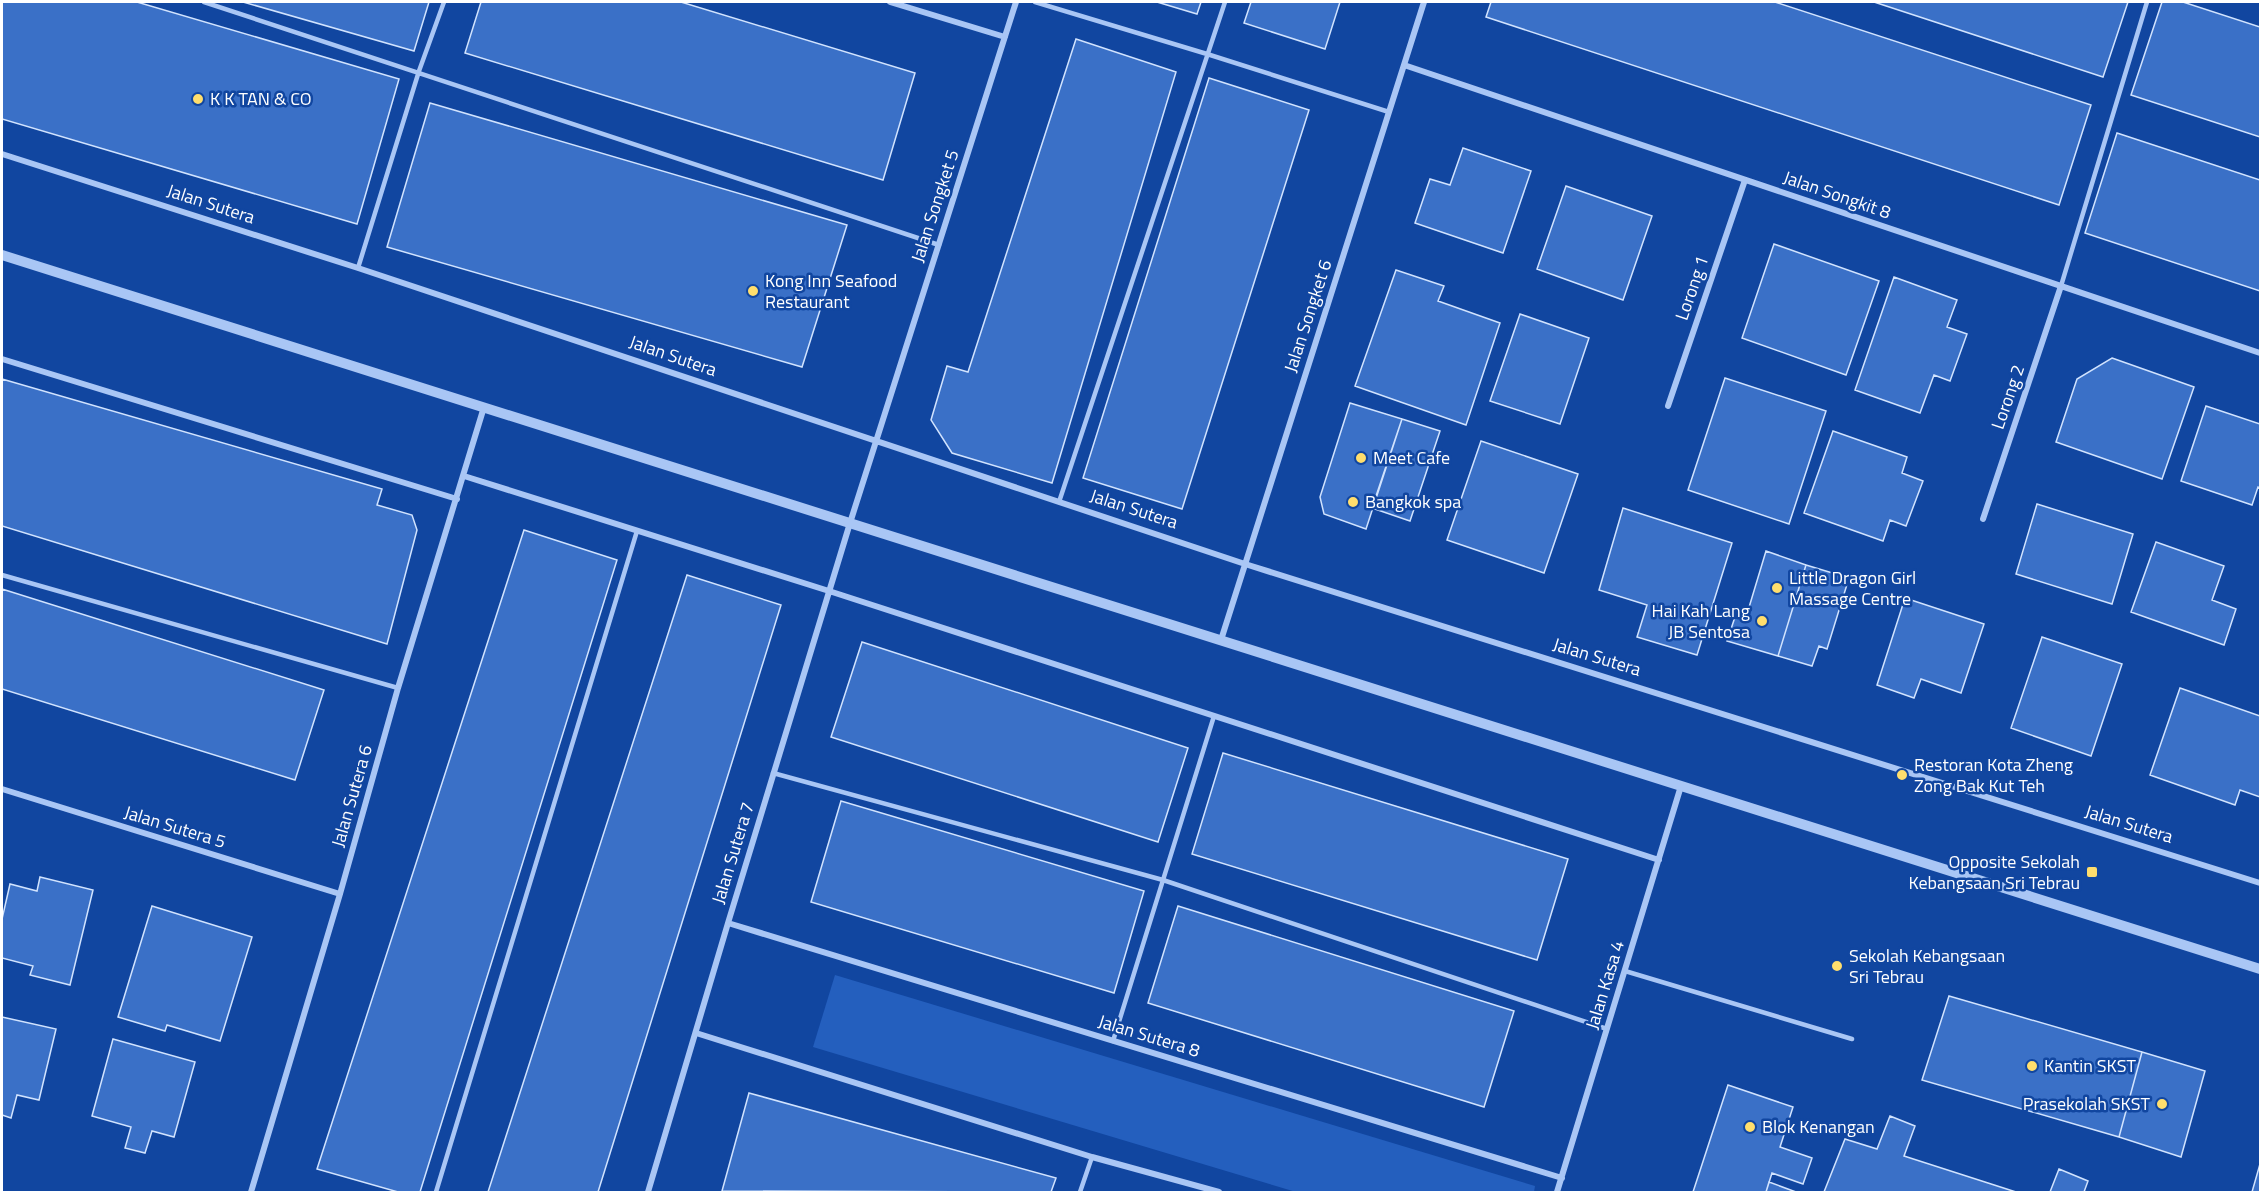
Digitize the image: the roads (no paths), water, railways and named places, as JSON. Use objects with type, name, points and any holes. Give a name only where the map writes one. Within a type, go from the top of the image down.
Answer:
[{"type":"street","points":[[890,2],[1005,37]]},
{"type":"street","name":"Jalan Songket 5","points":[[850,523],[1016,2]]},
{"type":"street","name":"Jalan Songket 6","points":[[1221,640],[1424,2]]},
{"type":"street","name":"Jalan Songkit 8","points":[[1404,65],[2260,353]]},
{"type":"street","name":"Jalan Sutera","points":[[2,154],[358,268],[1245,564],[2260,883]]},
{"type":"street","name":"Lorong 1","points":[[1668,406],[1745,180]]},
{"type":"street","points":[[2,255],[2260,969]]},
{"type":"street","name":"Lorong 2","points":[[1983,519],[2061,286]]},
{"type":"street","points":[[2,359],[457,499]]},
{"type":"street","name":"Jalan Sutera 6","points":[[251,1192],[340,894],[398,688],[484,407]]},
{"type":"street","points":[[464,476],[829,591],[1659,860]]},
{"type":"street","name":"Jalan Sutera 7","points":[[648,1192],[850,523]]},
{"type":"street","name":"Jalan Kasa 4","points":[[1557,1192],[1682,785]]},
{"type":"street","name":"Jalan Sutera 5","points":[[2,789],[340,894]]},
{"type":"street","name":"Jalan Sutera 8","points":[[728,923],[1562,1178]]},
{"type":"street","points":[[696,1033],[1092,1156],[1219,1192]]},
{"type":"lane","points":[[204,2],[419,71],[939,245]]},
{"type":"lane","points":[[358,268],[419,71],[444,2]]},
{"type":"lane","points":[[1035,2],[1389,112]]},
{"type":"lane","points":[[1059,502],[1225,2]]},
{"type":"lane","points":[[2061,286],[2147,2]]},
{"type":"lane","points":[[436,1192],[637,531]]},
{"type":"lane","points":[[2,575],[398,688]]},
{"type":"lane","points":[[1113,1041],[1214,716]]},
{"type":"lane","points":[[773,773],[1163,880],[1607,1029]]},
{"type":"lane","points":[[1625,971],[1852,1039]]},
{"type":"lane","points":[[1080,1192],[1092,1156]]},
{"type":"place","name":"K K TAN & CO","points":[[198,99]]},
{"type":"place","name":"Kong Inn Seafood Restaurant","points":[[753,291]]},
{"type":"place","name":"Meet Cafe","points":[[1361,458]]},
{"type":"place","name":"Bangkok spa","points":[[1353,502]]},
{"type":"place","name":"Little Dragon Girl Massage Centre","points":[[1777,588]]},
{"type":"place","name":"Hai Kah Lang JB Sentosa","points":[[1762,621]]},
{"type":"place","name":"Restoran Kota Zheng Zong Bak Kut Teh","points":[[1902,775]]},
{"type":"place","name":"Opposite Sekolah Kebangsaan Sri Tebrau","points":[[2092,872]]},
{"type":"place","name":"Sekolah Kebangsaan Sri Tebrau","points":[[1837,966]]},
{"type":"place","name":"Kantin SKST","points":[[2032,1066]]},
{"type":"place","name":"Prasekolah SKST","points":[[2162,1104]]},
{"type":"place","name":"Blok Kenangan","points":[[1750,1127]]}]
